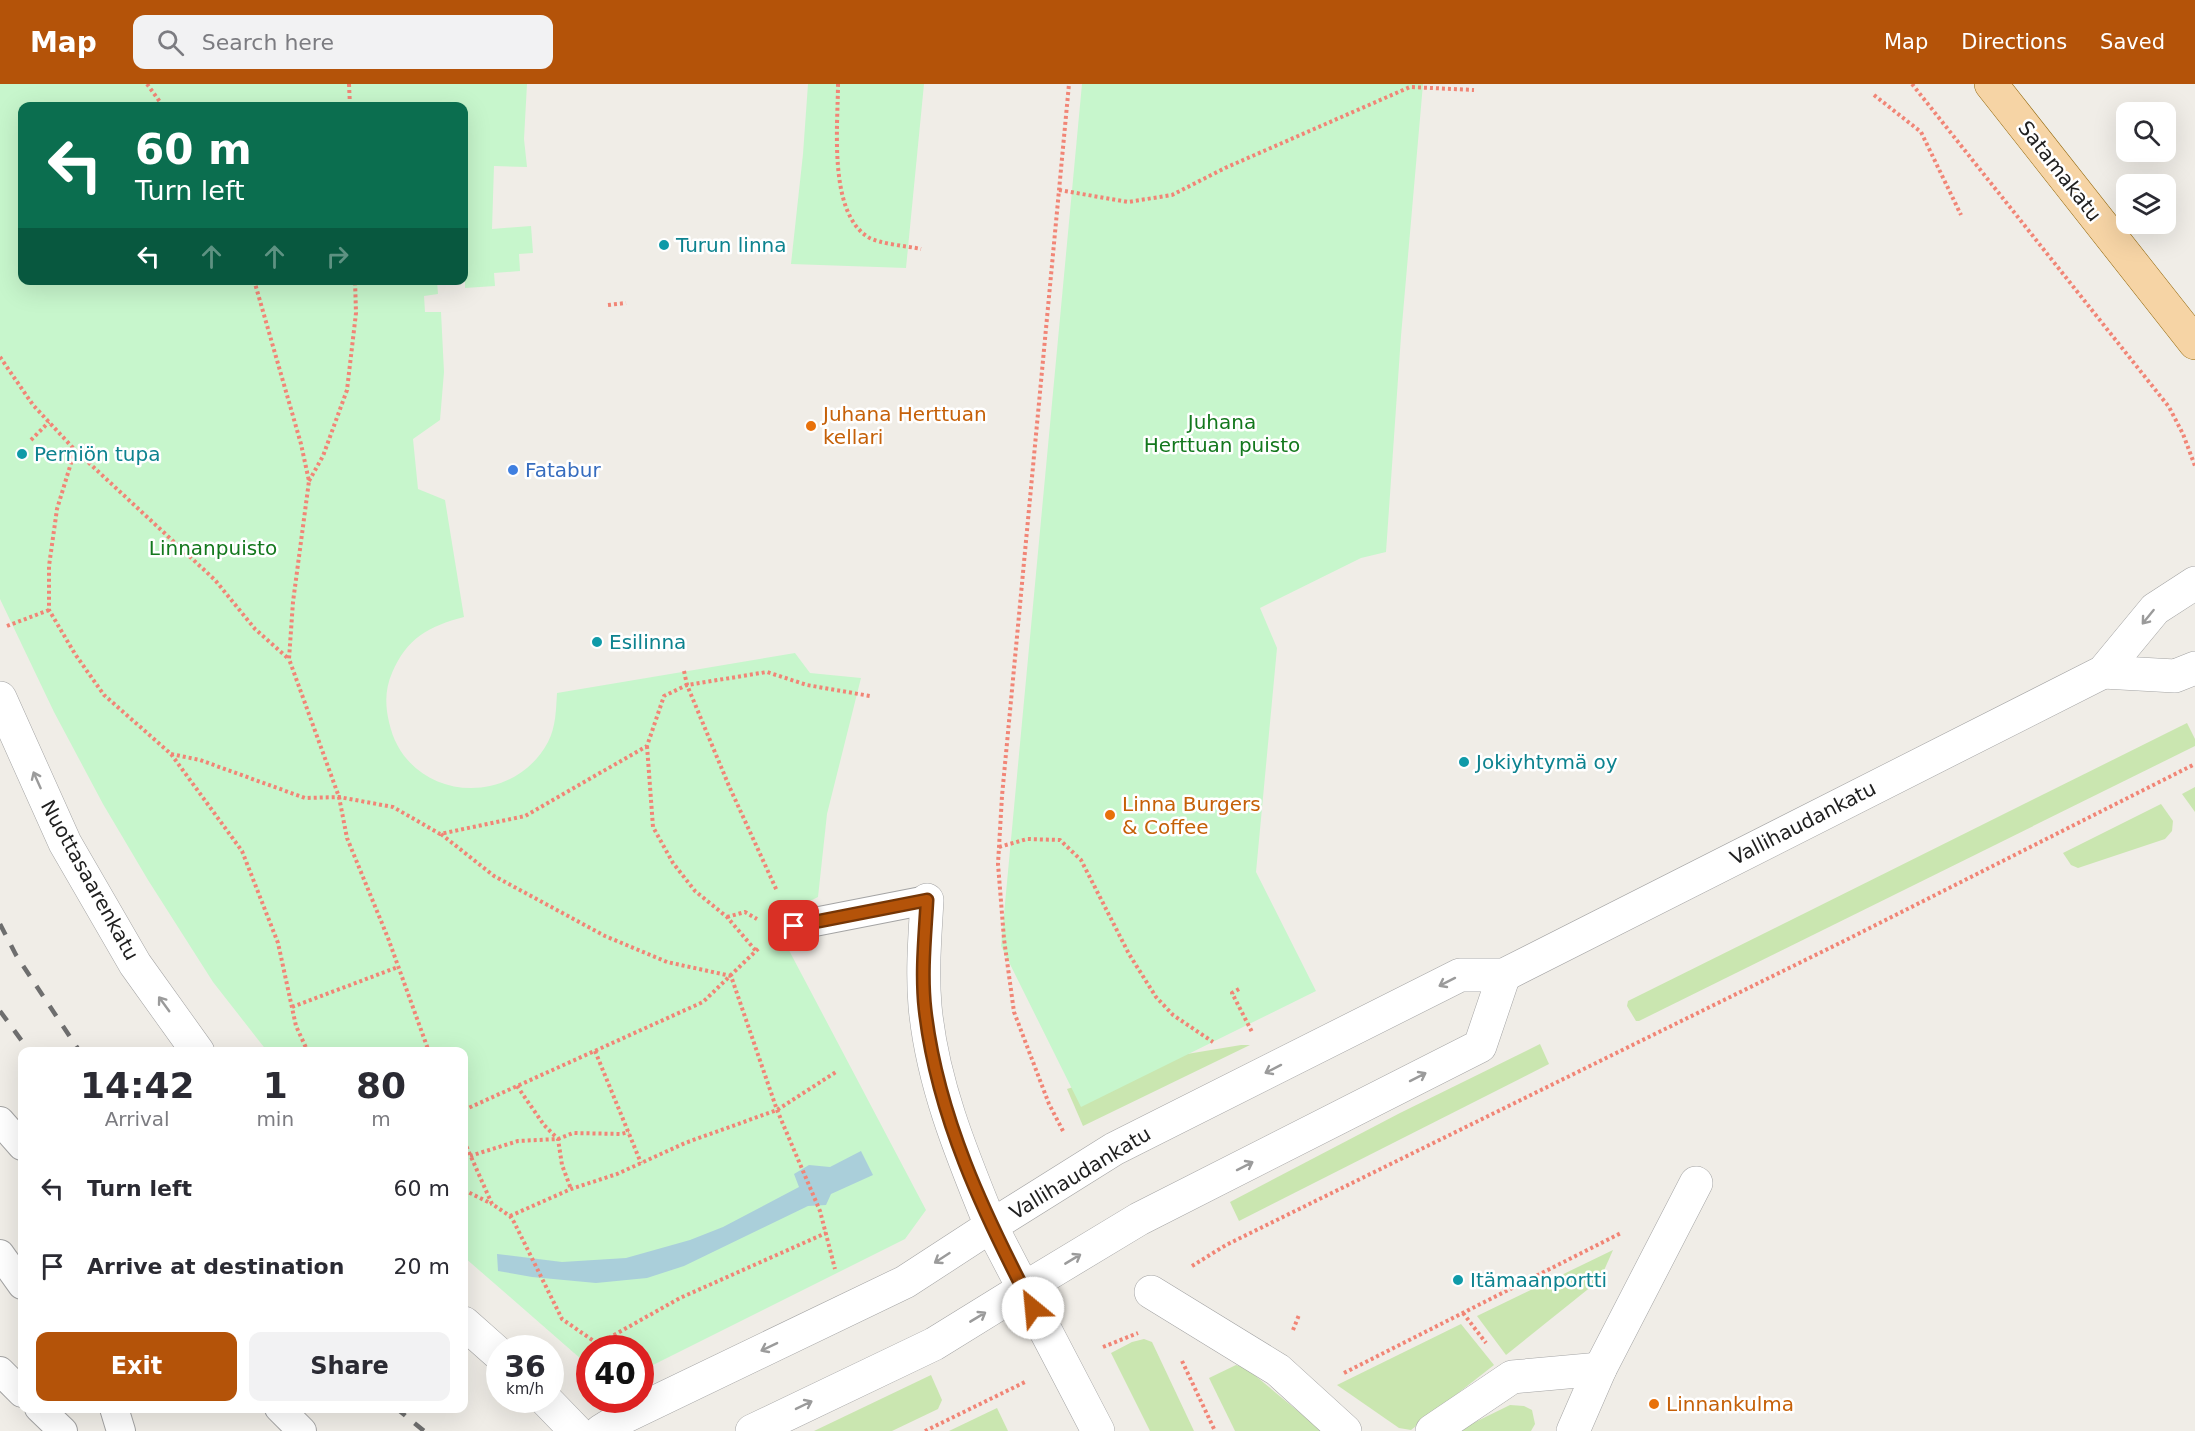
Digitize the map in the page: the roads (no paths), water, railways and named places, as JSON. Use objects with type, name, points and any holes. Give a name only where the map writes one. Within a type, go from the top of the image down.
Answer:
[{"type":"main road","name":"Satamakatu","points":[[1991,84],[2195,343]]},
{"type":"street","name":"Vallihaudankatu","points":[[601,1431],[622,1418],[904,1282],[1114,1149],[1460,975],[1504,975],[2103,672],[2155,609],[2195,583]]},
{"type":"street","points":[[2103,672],[2175,676],[2195,668]]},
{"type":"street","name":"Nuottasaarenkatu","points":[[0,698],[65,843],[135,964],[194,1047]]},
{"type":"street","points":[[927,900],[924,974],[930,1045],[960,1151],[991,1226],[1098,1431]]},
{"type":"street","points":[[752,1431],[934,1344],[1139,1219],[1480,1046],[1504,975]]},
{"type":"street","points":[[1573,1431],[1600,1369],[1696,1183]]},
{"type":"street","points":[[1151,1292],[1278,1370],[1346,1431]]},
{"type":"street","points":[[468,1327],[486,1343]]},
{"type":"street","points":[[1432,1431],[1512,1377],[1600,1369]]},
{"type":"street","points":[[559,1413],[576,1431]]},
{"type":"lane","points":[[794,926],[927,900]]},
{"type":"lane","points":[[0,1121],[18,1141]]},
{"type":"lane","points":[[0,1254],[18,1279]]},
{"type":"lane","points":[[0,1371],[18,1388]]},
{"type":"lane","points":[[44,1413],[63,1431]]},
{"type":"lane","points":[[116,1413],[121,1431]]},
{"type":"lane","points":[[284,1413],[302,1431]]},
{"type":"water","points":[[861,1151],[873,1175],[831,1194],[826,1205],[808,1206],[684,1266],[647,1278],[596,1283],[532,1277],[498,1271],[497,1254],[562,1262],[626,1258],[690,1240],[723,1227],[799,1187],[794,1174],[809,1165],[830,1167]]},
{"type":"railway","points":[[0,924],[16,955],[77,1047]]},
{"type":"railway","points":[[0,1011],[26,1047]]},
{"type":"railway","points":[[402,1413],[424,1431]]},
{"type":"place","name":"Turun linna","points":[[664,245]]},
{"type":"place","name":"Juhana Herttuan kellari","points":[[811,426]]},
{"type":"place","name":"Perniön tupa","points":[[22,454]]},
{"type":"place","name":"Fatabur","points":[[513,470]]},
{"type":"place","name":"Esilinna","points":[[597,642]]},
{"type":"place","name":"Jokiyhtymä oy","points":[[1464,762]]},
{"type":"place","name":"Linna Burgers & Coffee","points":[[1110,815]]},
{"type":"place","name":"Itämaanportti","points":[[1458,1280]]},
{"type":"place","name":"Linnankulma","points":[[1654,1404]]},
{"type":"park label","name":"Juhana Herttuan puisto","points":[[1222,434]]},
{"type":"park label","name":"Linnanpuisto","points":[[213,548]]}]
